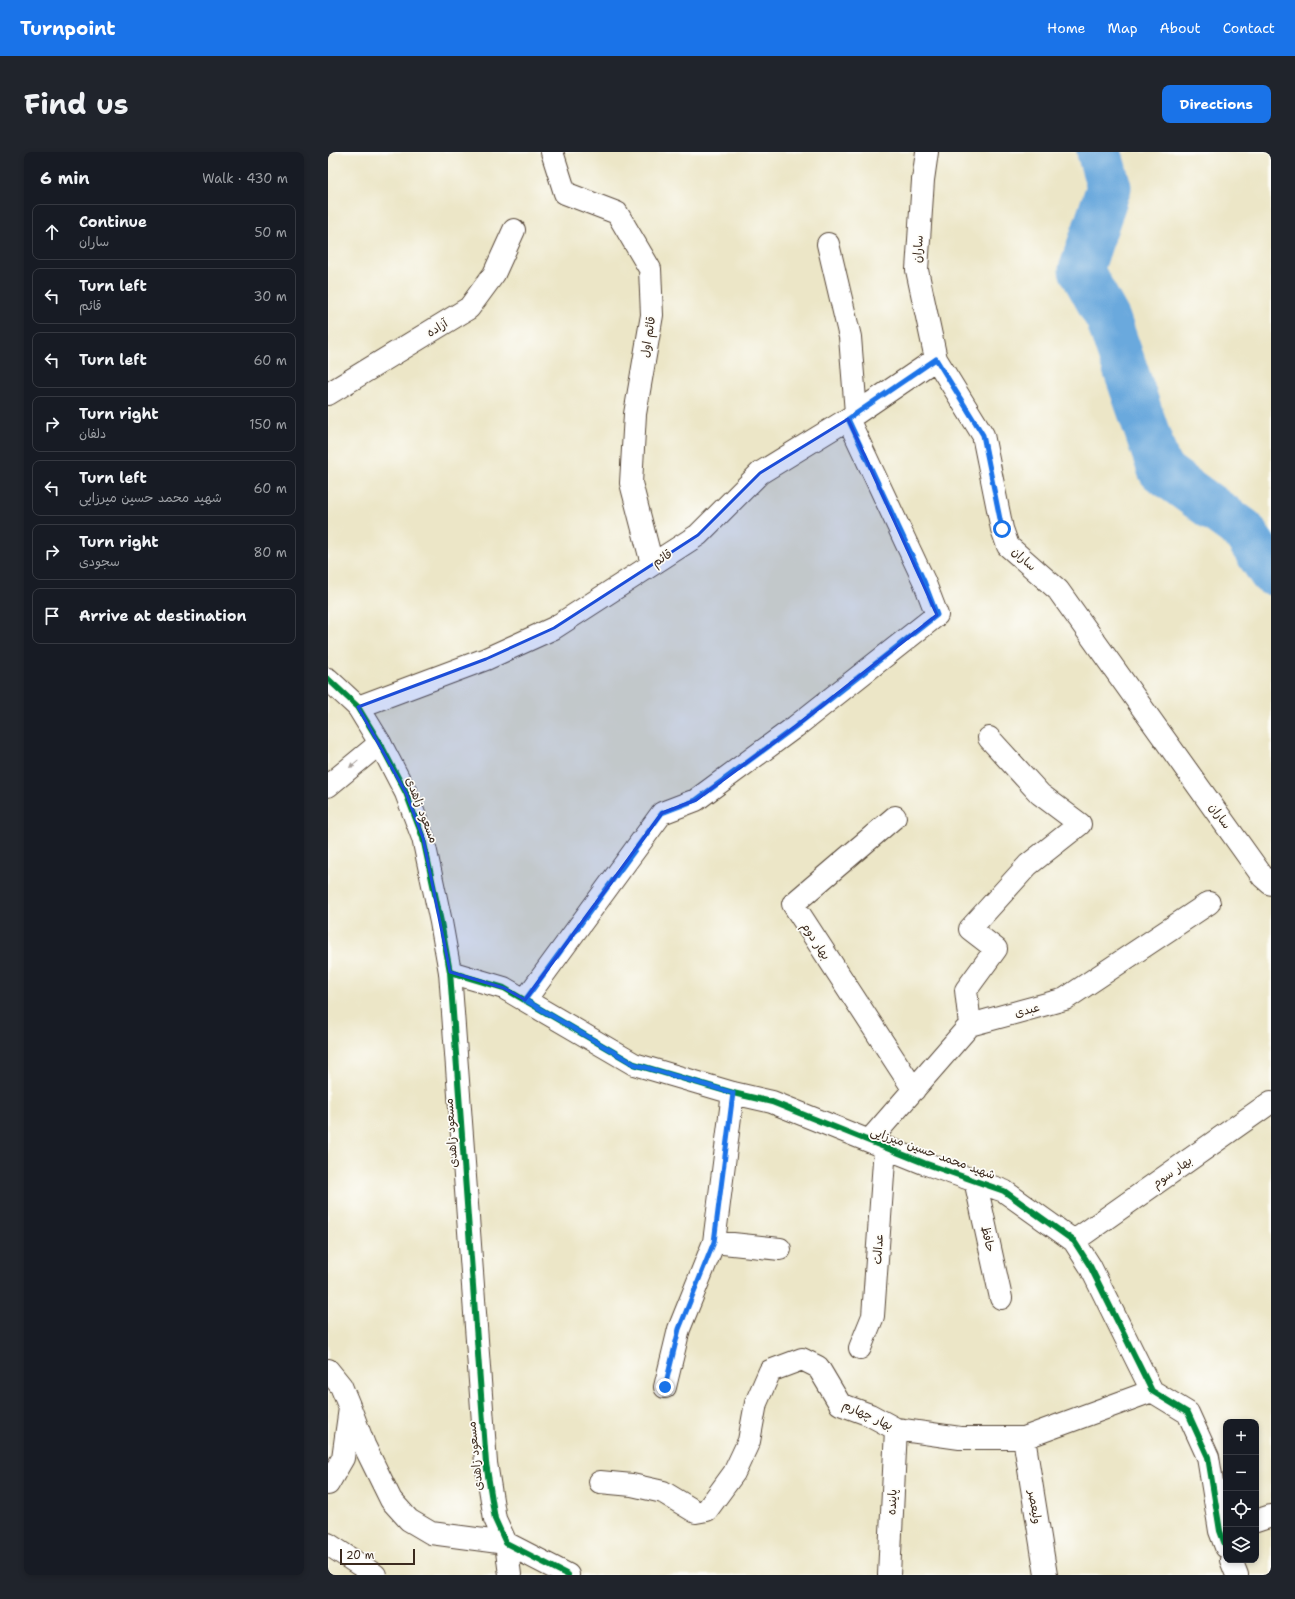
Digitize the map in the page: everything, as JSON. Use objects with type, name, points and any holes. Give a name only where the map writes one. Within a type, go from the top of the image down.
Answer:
[{"type":"street","name":"قائم اول","points":[[552,152],[565,193],[617,213],[650,269],[652,315],[635,414],[631,483],[652,564]]},
{"type":"street","name":"ساران","points":[[927,152],[923,180],[917,270],[936,359],[983,435],[1002,529],[1008,546],[1058,590],[1254,864],[1271,884]]},
{"type":"street","name":"آزاده","points":[[329,390],[468,308],[494,274],[514,230]]},
{"type":"street","points":[[525,1000],[662,813],[696,800],[795,727],[937,615],[924,581],[852,416],[850,337],[828,244]]},
{"type":"street","name":"قائم","points":[[358,707],[486,659],[554,628],[698,535],[760,473],[852,416],[936,359]]},
{"type":"street","name":"مسعود زاهدی","points":[[328,679],[358,707],[380,743],[406,793],[423,838],[438,907],[450,972],[486,1463],[495,1519],[506,1543],[510,1575]]},
{"type":"street","points":[[877,1144],[914,1090],[970,1025],[966,990],[996,949],[970,929],[1028,865],[1080,824],[1040,794],[989,738]]},
{"type":"street","points":[[328,786],[380,743]]},
{"type":"street","name":"بهار دوم","points":[[895,817],[793,904],[914,1090]]},
{"type":"street","name":"عبدی","points":[[970,1025],[1065,999],[1209,902]]},
{"type":"street","name":"شهید محمد حسین میرزایی","points":[[450,972],[504,988],[634,1064],[733,1093],[772,1102],[877,1144],[1004,1191],[1074,1241],[1090,1266],[1152,1391]]},
{"type":"street","points":[[665,1387],[679,1329],[714,1242],[733,1093]]},
{"type":"street","name":"بهار سوم","points":[[1074,1241],[1271,1102]]},
{"type":"street","name":"عدالت","points":[[860,1348],[873,1316],[877,1144]]},
{"type":"street","name":"حافظ","points":[[975,1180],[1001,1298]]},
{"type":"street","points":[[714,1242],[780,1249]]},
{"type":"street","name":"بهار چهارم","points":[[600,1482],[632,1485],[663,1492],[696,1512],[707,1510],[734,1472],[749,1441],[756,1403],[770,1371],[802,1359],[818,1367],[840,1404],[870,1416],[896,1429],[960,1438],[1024,1438],[1152,1391]]},
{"type":"street","points":[[328,1370],[341,1386],[364,1445],[391,1500],[409,1520],[431,1533],[506,1543],[568,1575]]},
{"type":"street","points":[[1152,1391],[1188,1413],[1208,1457],[1223,1531]]},
{"type":"street","points":[[328,1484],[343,1458],[350,1408]]},
{"type":"street","name":"پاینده","points":[[889,1575],[896,1429]]},
{"type":"street","name":"ولیعصر","points":[[1024,1438],[1046,1575]]},
{"type":"street","points":[[1259,1520],[1271,1516]]},
{"type":"street","points":[[328,1544],[375,1575]]},
{"type":"street","points":[[1232,1563],[1237,1575]]},
{"type":"highlighted area","points":[[848,419],[937,615],[795,727],[696,800],[662,813],[525,1000],[504,988],[450,972],[423,838],[406,793],[358,707],[486,659],[554,628],[698,535],[760,473]]},
{"type":"waterway","points":[[1099,152],[1109,187],[1081,270],[1108,319],[1160,470],[1243,530],[1271,573]]},
{"type":"cycle path","points":[[328,679],[358,707],[380,743],[406,793],[423,838],[441,922],[450,972],[486,1463],[495,1519],[506,1543],[568,1575]]},
{"type":"cycle path","points":[[450,972],[504,988],[634,1064],[733,1093],[772,1102],[924,1163],[1004,1191],[1074,1241],[1090,1266],[1152,1391],[1188,1413],[1208,1457],[1220,1531],[1223,1539]]},
{"type":"route","points":[[665,1387],[679,1329],[714,1242],[733,1093],[634,1064],[525,1000],[662,813],[696,800],[795,727],[937,615],[924,581],[848,419],[936,359],[983,435],[1002,529]]}]
